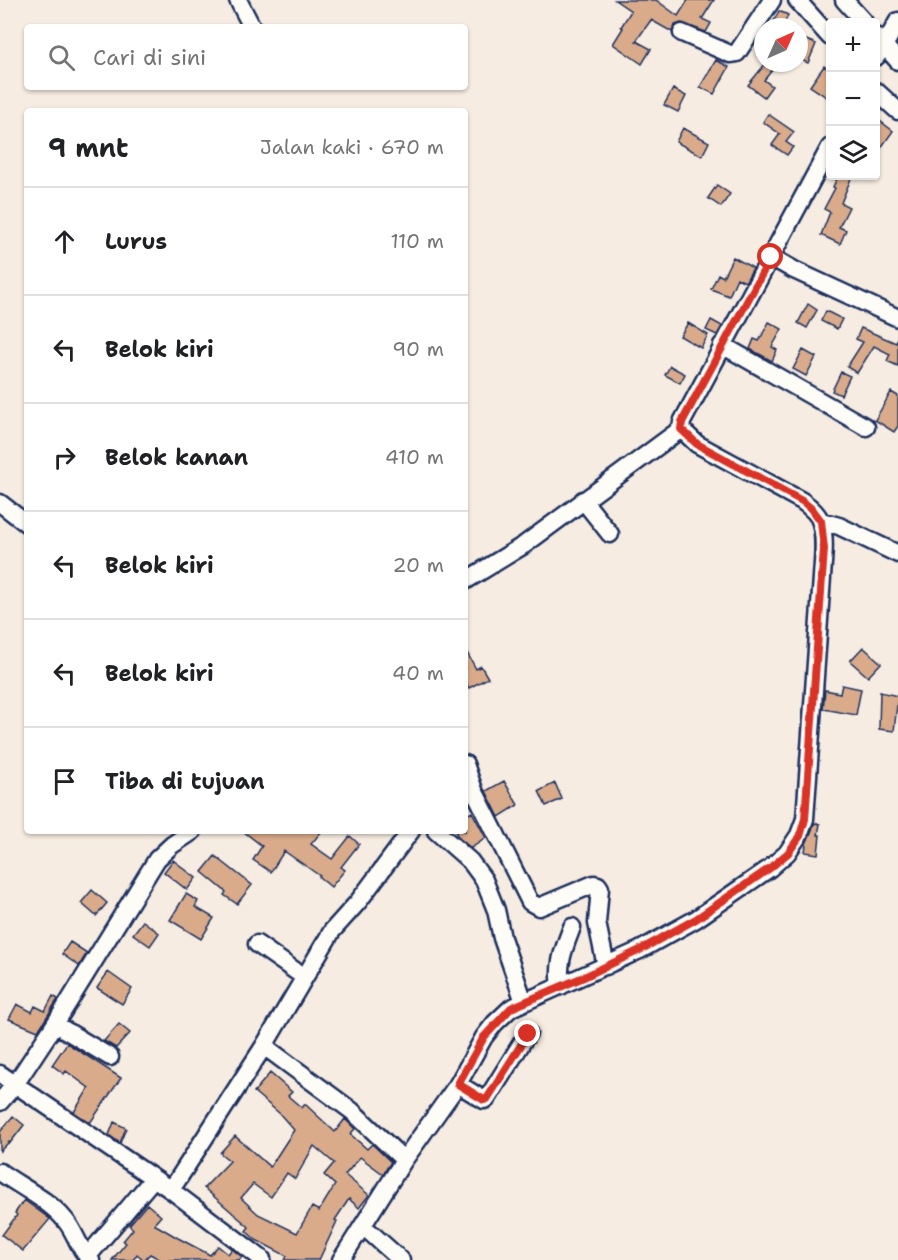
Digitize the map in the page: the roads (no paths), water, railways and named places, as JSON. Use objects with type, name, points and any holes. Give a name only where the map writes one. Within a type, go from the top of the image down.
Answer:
[{"type":"street","points":[[238,0],[250,24]]},
{"type":"street","points":[[682,33],[730,54],[737,53],[772,0]]},
{"type":"street","points":[[797,0],[826,32]]},
{"type":"street","points":[[844,0],[860,18]]},
{"type":"street","points":[[880,47],[898,21]]},
{"type":"street","points":[[880,49],[898,61]]},
{"type":"street","points":[[880,95],[898,111]]},
{"type":"street","points":[[468,579],[524,545],[681,429],[682,422],[722,345],[826,156]]},
{"type":"street","points":[[771,257],[898,318]]},
{"type":"street","points":[[722,345],[866,427]]},
{"type":"street","points":[[681,429],[697,444],[802,501],[821,521],[839,526],[898,554]]},
{"type":"street","points":[[583,500],[610,534]]},
{"type":"street","points":[[0,503],[24,522]]},
{"type":"street","points":[[342,1260],[404,1160],[458,1084],[484,1037],[511,1008],[606,966],[696,919],[770,868],[788,853],[800,836],[805,819],[823,568],[821,521]]},
{"type":"street","points":[[470,793],[530,902],[535,906],[539,907],[594,884],[598,885],[600,888],[597,923],[606,966]]},
{"type":"street","points":[[0,1102],[16,1083],[55,1024],[157,859],[188,834]]},
{"type":"street","points":[[171,1190],[264,1046],[332,931],[358,902],[409,834]]},
{"type":"street","points":[[439,834],[470,861],[484,880],[496,910],[507,953],[524,1002]]},
{"type":"street","points":[[561,986],[559,968],[561,954],[572,927]]},
{"type":"street","points":[[257,944],[304,976]]},
{"type":"street","points":[[55,1024],[110,1057]]},
{"type":"street","points":[[458,1084],[484,1100],[487,1099],[528,1034]]},
{"type":"street","points":[[264,1046],[352,1111],[404,1160]]},
{"type":"street","points":[[0,1074],[171,1190],[262,1260]]},
{"type":"street","points":[[0,1172],[49,1205],[65,1219],[89,1259],[153,1179]]},
{"type":"street","points":[[363,1226],[401,1260]]}]
